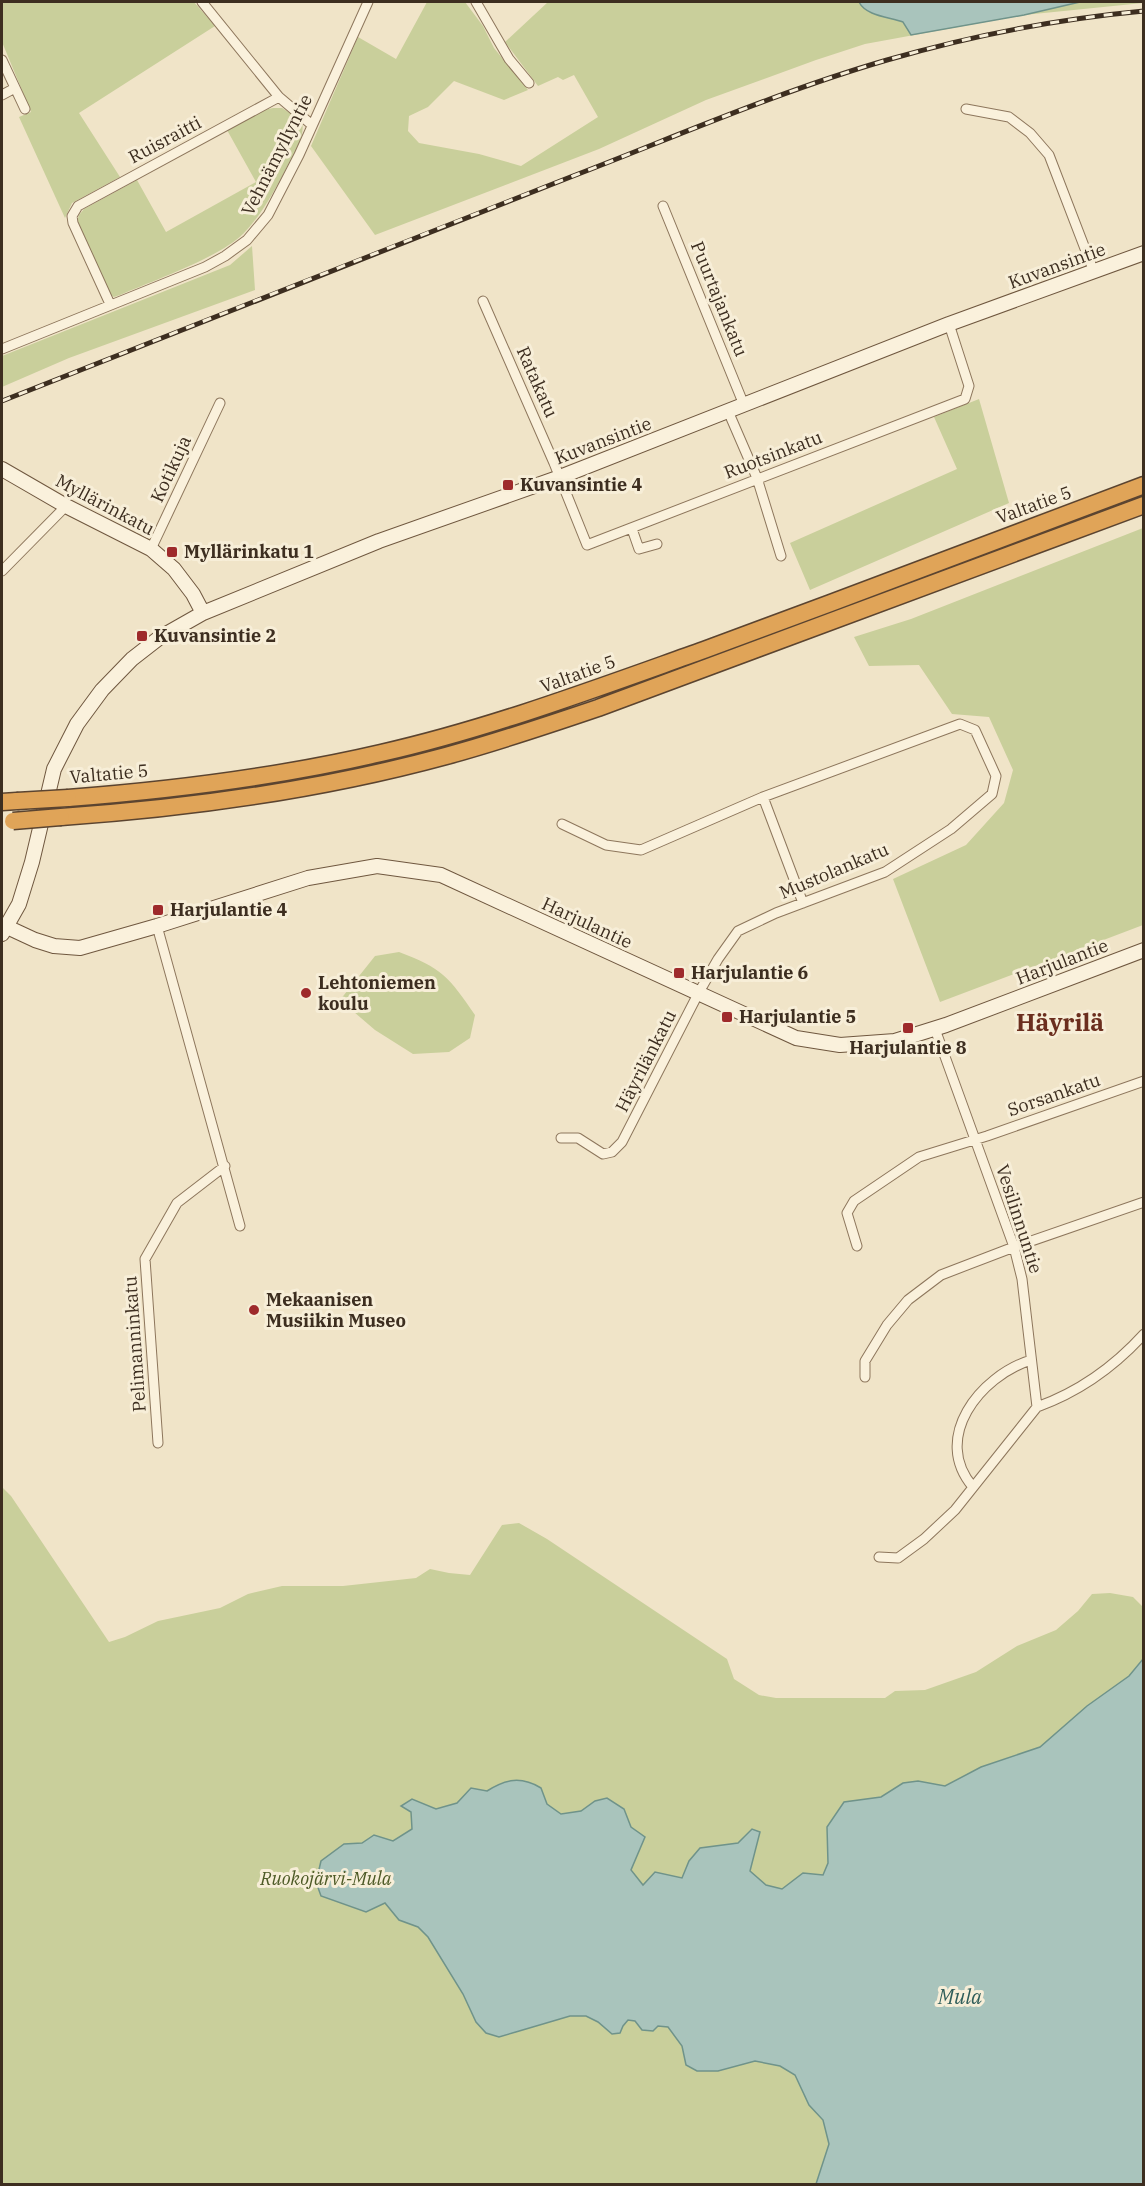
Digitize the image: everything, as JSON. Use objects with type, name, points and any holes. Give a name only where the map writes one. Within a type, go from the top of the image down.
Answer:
[{"type":"highway","name":"Valtatie 5","points":[[9,802],[195,786],[261,776],[382,753],[481,727],[724,642],[1143,485]]},
{"type":"highway","points":[[8,821],[127,813],[256,796],[373,773],[498,741],[598,708],[1143,505]]},
{"type":"street","points":[[202,2],[279,97],[312,125]]},
{"type":"street","name":"Vehnämyllyntie","points":[[2,350],[205,267],[247,240],[268,215],[368,2]]},
{"type":"street","points":[[476,2],[509,59],[529,83]]},
{"type":"street","points":[[2,60],[25,109]]},
{"type":"street","points":[[2,95],[15,88]]},
{"type":"street","name":"Ruisraitti","points":[[110,304],[73,223],[72,216],[78,206],[279,97]]},
{"type":"street","points":[[966,109],[1009,117],[1030,133],[1049,155],[1094,272]]},
{"type":"street","name":"Puurtajankatu","points":[[663,206],[744,405]]},
{"type":"street","name":"Kuvansintie","points":[[32,862],[54,769],[77,724],[102,690],[132,659],[159,638],[202,613],[379,541],[560,477],[949,324],[1143,254]]},
{"type":"street","name":"Ratakatu","points":[[483,301],[560,477]]},
{"type":"street","name":"Ruotsinkatu","points":[[560,477],[587,545],[965,399],[969,386],[949,324]]},
{"type":"street","name":"Kotikuja","points":[[151,549],[220,403]]},
{"type":"street","points":[[728,411],[757,478],[782,556]]},
{"type":"street","name":"Myllärinkatu","points":[[2,469],[66,506],[151,549],[174,569],[193,594],[202,613]]},
{"type":"street","points":[[2,572],[66,506]]},
{"type":"street","points":[[632,529],[639,549],[657,544]]},
{"type":"street","name":"Mustolankatu","points":[[562,824],[606,845],[641,850],[763,797],[960,724],[975,730],[996,776],[992,794],[951,829],[885,872],[802,903],[738,931],[718,959],[698,994]]},
{"type":"street","points":[[763,797],[802,903]]},
{"type":"street","name":"Harjulantie","points":[[32,862],[19,904],[4,931],[54,946],[80,948],[308,878],[377,866],[441,875],[796,1038],[840,1045],[895,1041],[935,1029],[1143,950]]},
{"type":"street","points":[[157,926],[240,1226]]},
{"type":"street","name":"Häyrilänkatu","points":[[561,1138],[578,1138],[603,1154],[612,1152],[622,1142],[698,994]]},
{"type":"street","name":"Vesilinnuntie","points":[[935,1029],[1014,1247],[1022,1279],[1037,1407]]},
{"type":"street","name":"Sorsankatu","points":[[857,1246],[847,1213],[854,1201],[919,1157],[976,1140],[1143,1081]]},
{"type":"street","name":"Pelimanninkatu","points":[[158,1443],[145,1259],[177,1203],[225,1166]]},
{"type":"street","points":[[865,1377],[865,1361],[887,1325],[908,1300],[941,1275],[1143,1202]]},
{"type":"street","points":[[879,1557],[898,1558],[924,1539],[955,1510],[1037,1407],[1080,1388],[1107,1369],[1143,1334]]},
{"type":"street","points":[[973,1487],[963,1475],[957,1458],[958,1435],[964,1417],[987,1384],[1013,1366],[1031,1360]]},
{"type":"green space","points":[[2,2],[194,2],[215,26],[79,113],[120,177],[72,203],[65,218],[19,117],[31,112],[2,42]]},
{"type":"green space","points":[[427,2],[465,2],[483,26],[494,48],[528,90],[504,100],[454,81],[428,107],[409,116],[408,131],[419,143],[479,154],[521,166],[598,117],[574,75],[563,80],[558,77],[538,86],[505,42],[548,2],[1055,2],[1061,6],[1080,2],[1143,3],[1024,15],[865,44],[706,100],[599,149],[375,235],[311,146],[358,37],[396,59]]},
{"type":"green space","points":[[282,108],[301,120],[300,142],[263,209],[244,233],[203,260],[120,295],[114,297],[109,294],[77,221],[84,209],[137,180],[166,232],[256,182],[227,130],[264,110]]},
{"type":"green space","points":[[252,246],[255,290],[69,358],[2,387],[2,356],[230,265]]},
{"type":"green space","points":[[979,399],[1009,503],[810,590],[790,543],[957,469],[934,417]]},
{"type":"green space","points":[[1143,528],[1143,925],[940,1002],[893,879],[966,845],[1004,803],[1013,770],[989,717],[952,714],[919,665],[869,666],[854,637],[911,619]]},
{"type":"green space","points":[[399,952],[425,963],[443,975],[475,1015],[470,1038],[449,1052],[413,1054],[375,1030],[340,1000],[375,956]]},
{"type":"green space","name":"Ruokojärvi-Mula","points":[[2,1487],[11,1496],[109,1642],[158,1621],[220,1608],[248,1594],[282,1586],[343,1586],[416,1578],[430,1569],[470,1575],[502,1525],[519,1523],[547,1539],[727,1659],[734,1679],[759,1695],[776,1698],[885,1698],[895,1691],[925,1690],[976,1672],[1017,1646],[1056,1630],[1078,1611],[1092,1594],[1110,1593],[1133,1597],[1144,1608],[1143,2184],[2,2184]]},
{"type":"water","points":[[859,2],[1080,2],[1024,15],[911,35],[903,22],[872,13],[862,7]]},
{"type":"water","name":"Mula","points":[[1143,1659],[1143,2184],[816,2184],[829,2144],[823,2120],[809,2105],[795,2075],[780,2066],[755,2061],[718,2071],[697,2071],[686,2065],[682,2046],[668,2027],[658,2026],[653,2031],[642,2030],[635,2021],[628,2020],[620,2033],[612,2034],[598,2022],[586,2016],[570,2016],[499,2037],[486,2033],[476,2022],[463,1994],[428,1937],[418,1927],[399,1920],[385,1903],[366,1912],[321,1896],[316,1882],[321,1861],[344,1844],[362,1843],[374,1835],[393,1841],[412,1829],[411,1812],[401,1806],[412,1799],[436,1809],[457,1803],[471,1788],[487,1791],[514,1780],[534,1784],[541,1788],[547,1804],[561,1814],[581,1811],[595,1801],[607,1798],[624,1809],[631,1827],[645,1837],[631,1870],[643,1885],[655,1872],[682,1878],[689,1861],[700,1848],[738,1843],[752,1829],[760,1832],[750,1871],[766,1885],[782,1889],[803,1873],[823,1875],[828,1863],[827,1827],[844,1802],[881,1797],[903,1783],[918,1781],[945,1786],[981,1767],[1040,1747],[1087,1706],[1129,1676]]},
{"type":"railway","points":[[2,401],[690,130],[847,72],[982,36],[1046,24],[1144,11]]},
{"type":"place","name":"Kuvansintie 4","points":[[508,485]]},
{"type":"place","name":"Myllärinkatu 1","points":[[172,552]]},
{"type":"place","name":"Kuvansintie 2","points":[[142,636]]},
{"type":"place","name":"Harjulantie 4","points":[[158,910]]},
{"type":"place","name":"Harjulantie 6","points":[[679,973]]},
{"type":"place","name":"Lehtoniemen koulu","points":[[306,993]]},
{"type":"place","name":"Harjulantie 5","points":[[727,1017]]},
{"type":"place","name":"Harjulantie 8","points":[[908,1028]]},
{"type":"place","name":"Mekaanisen Musiikin Museo","points":[[254,1310]]},
{"type":"district","name":"Häyrilä","points":[[1060,1023]]}]
